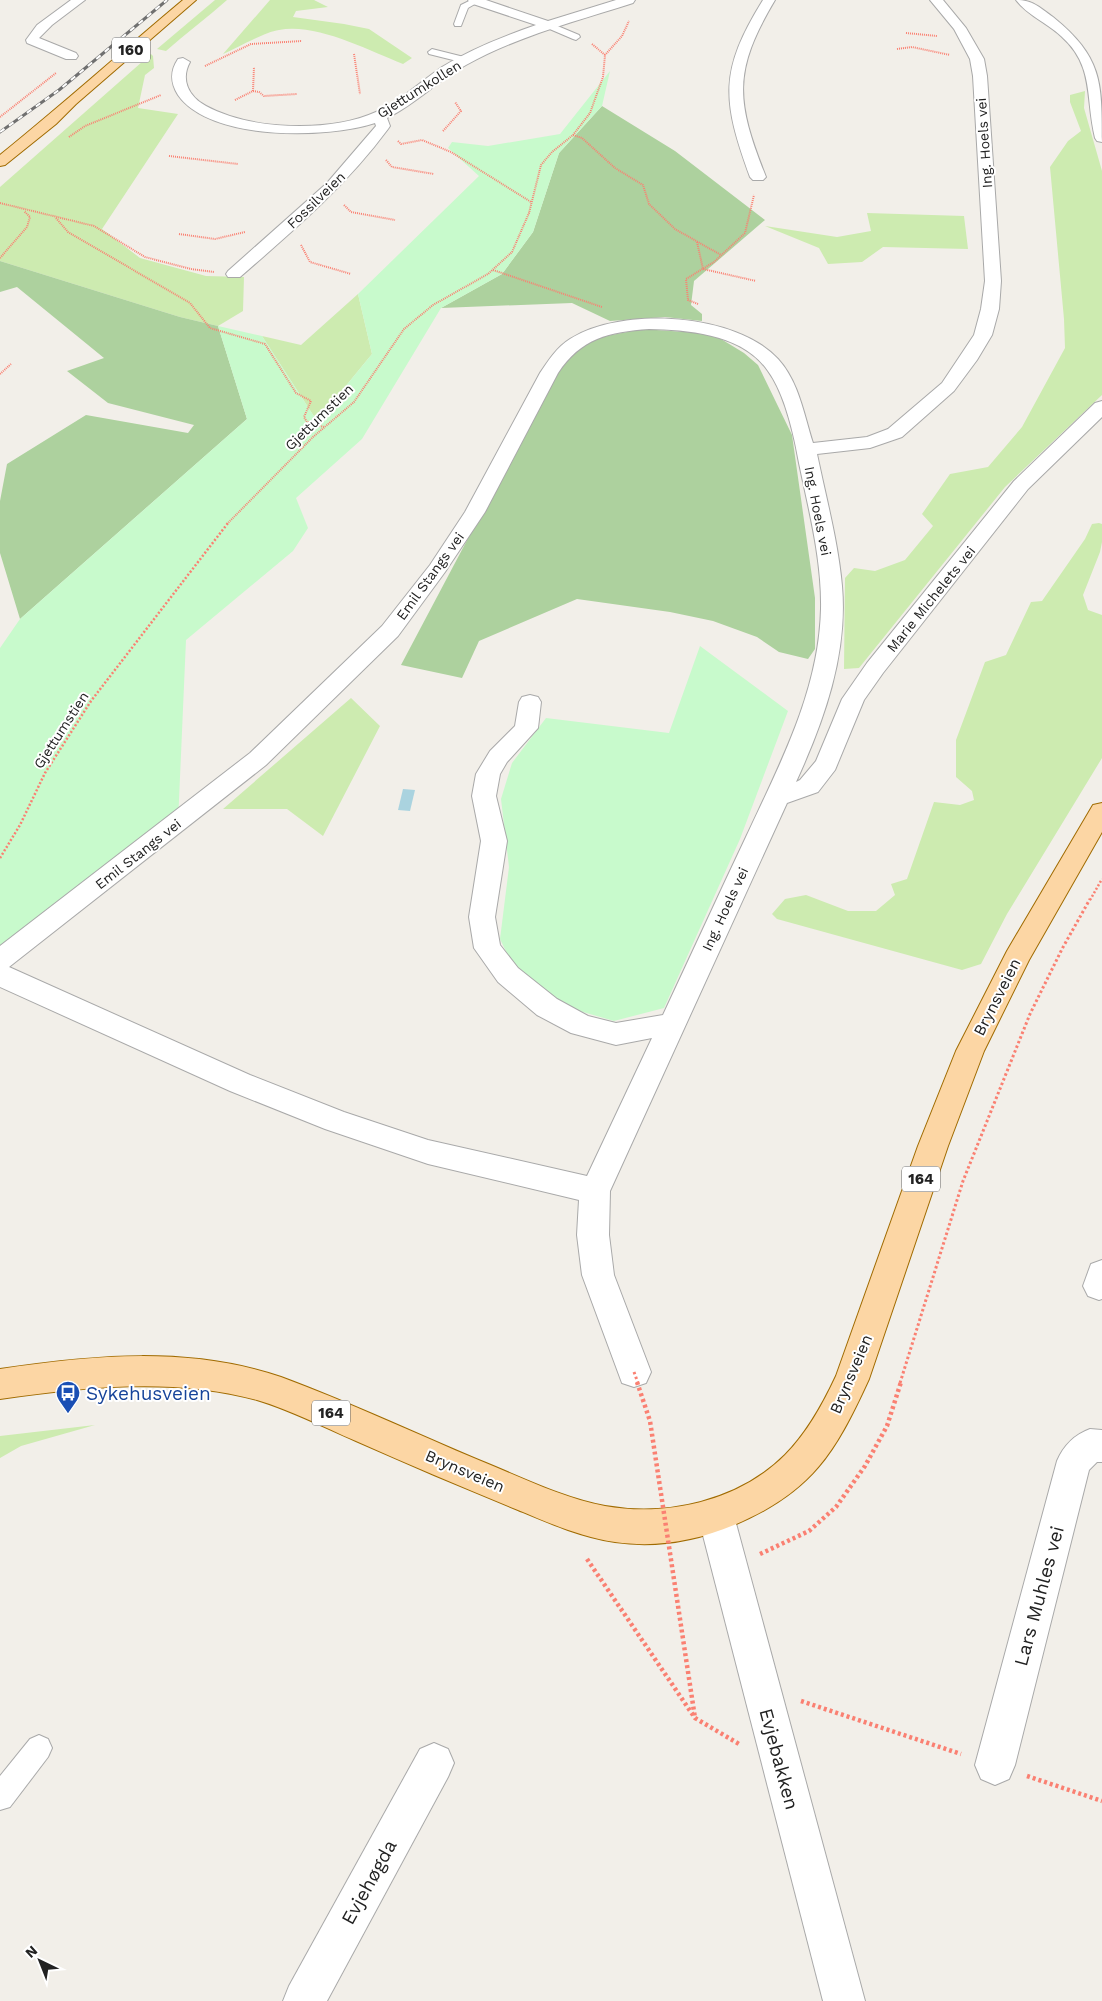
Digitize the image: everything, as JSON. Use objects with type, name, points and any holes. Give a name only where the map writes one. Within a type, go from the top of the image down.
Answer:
[{"type":"main road","name":"160","points":[[0,162],[51,121],[71,101],[190,0]]},
{"type":"main road","name":"160","points":[[0,149],[71,101]]},
{"type":"main road","name":"Brynsveien","points":[[0,1384],[110,1370],[174,1370],[218,1376],[254,1384],[302,1401],[475,1476],[559,1509],[615,1525],[647,1527],[678,1525],[716,1516],[759,1495],[787,1476],[813,1448],[835,1414],[852,1379],[933,1146],[970,1050],[1016,958],[1102,811]]},
{"type":"street","points":[[71,56],[32,40],[36,33],[49,21],[79,0]]},
{"type":"street","points":[[475,0],[548,25]]},
{"type":"street","name":"Gjettumkollen","points":[[179,84],[193,104],[211,114],[246,125],[296,130],[381,121],[465,60],[491,47],[548,25],[629,0]]},
{"type":"street","points":[[758,178],[743,140],[736,105],[735,73],[753,25],[769,0]]},
{"type":"street","name":"Ing. Hoels vei","points":[[634,1372],[598,1275],[593,1235],[595,1191],[803,741],[817,698],[827,653],[832,608],[829,565],[806,450],[870,442],[895,433],[948,387],[968,360],[983,334],[990,309],[993,281],[980,76],[977,59],[960,28],[936,0]]},
{"type":"street","points":[[1022,0],[1064,32],[1083,51],[1091,65],[1095,102],[1102,138]]},
{"type":"street","points":[[179,84],[178,69],[183,62]]},
{"type":"street","name":"Fossilveien","points":[[234,274],[292,223],[371,144],[381,121]]},
{"type":"street","name":"Emil Stangs vei","points":[[0,960],[258,759],[390,631],[438,568],[475,512],[549,373],[562,354],[578,341],[597,333],[635,324],[658,323],[712,330],[757,349],[772,362],[784,383],[806,450]]},
{"type":"street","name":"Marie Michelets vei","points":[[778,796],[808,786],[826,764],[854,699],[875,668],[1021,485],[1102,407]]},
{"type":"street","points":[[530,702],[526,728],[498,757],[488,774],[484,796],[494,841],[482,916],[487,948],[508,975],[547,1007],[581,1025],[616,1034],[671,1024]]},
{"type":"street","points":[[0,975],[240,1083],[335,1121],[428,1152],[595,1191]]},
{"type":"street","name":"Lars Muhles vei","points":[[995,1765],[1074,1462],[1090,1445],[1102,1446]]},
{"type":"street","name":"Evjebakken","points":[[716,1516],[844,2001]]},
{"type":"street","name":"Evjehøgda","points":[[304,2001],[434,1763]]},
{"type":"lane","points":[[458,24],[464,7],[475,0]]},
{"type":"lane","points":[[548,25],[576,37]]},
{"type":"lane","points":[[432,52],[465,60]]},
{"type":"lane","points":[[0,1797],[39,1748]]},
{"type":"path","name":"Gjettumstien","points":[[0,858],[20,825],[45,773],[91,702],[233,516],[324,427],[354,402],[404,329],[433,305],[492,270],[512,252],[532,202],[541,165],[552,152],[573,135],[590,113],[602,77],[605,55],[622,36],[630,19]]},
{"type":"path","points":[[906,34],[940,37]]},
{"type":"path","points":[[63,141],[85,126],[179,84],[189,76],[226,55],[250,44],[302,41]]},
{"type":"path","points":[[897,49],[912,46],[953,55]]},
{"type":"path","points":[[354,54],[360,94]]},
{"type":"path","points":[[0,117],[49,79],[69,61],[71,56]]},
{"type":"path","points":[[253,91],[254,67]]},
{"type":"path","points":[[211,114],[241,95],[253,91],[259,92],[264,96],[297,94]]},
{"type":"path","points":[[443,131],[461,111],[455,102]]},
{"type":"path","points":[[381,121],[401,144],[422,140],[451,152],[532,202]]},
{"type":"path","points":[[573,135],[582,138],[615,168],[643,185],[649,204],[674,229],[721,255]]},
{"type":"path","points":[[371,144],[392,167],[434,174]]},
{"type":"path","points":[[169,156],[238,164]]},
{"type":"path","points":[[704,305],[688,300],[686,279],[721,255],[744,232],[758,178]]},
{"type":"path","points":[[329,187],[351,212],[394,220]]},
{"type":"path","points":[[0,203],[94,226],[144,257],[191,270],[234,274]]},
{"type":"path","points":[[0,258],[27,227],[30,217],[24,210]]},
{"type":"path","points":[[56,218],[68,232],[190,303],[196,308],[210,328],[265,344],[296,393],[311,401],[304,417],[307,422],[324,427]]},
{"type":"path","points":[[179,234],[215,239],[283,219],[292,223],[310,262],[351,274]]},
{"type":"path","points":[[697,242],[703,269]]},
{"type":"path","points":[[703,269],[756,281]]},
{"type":"path","points":[[492,270],[622,314],[635,324]]},
{"type":"path","points":[[0,374],[11,364]]},
{"type":"path","points":[[757,1556],[815,1527],[831,1512],[867,1463],[887,1426],[963,1181],[1030,1014],[1062,949],[1102,880]]},
{"type":"path","points":[[588,1559],[695,1718],[650,1421],[634,1372]]},
{"type":"path","points":[[804,1702],[1102,1801]]},
{"type":"green space","points":[[215,0],[227,0],[166,51],[157,49]]},
{"type":"green space","points":[[270,0],[314,0],[328,7],[296,11],[293,17],[369,29],[412,58],[403,64],[342,39],[309,30],[294,29],[273,31],[223,54]]},
{"type":"green space","points":[[151,54],[153,56],[154,68],[145,75],[138,108],[178,114],[102,229],[140,258],[206,276],[244,277],[243,311],[218,326],[180,317],[0,261],[0,187]]},
{"type":"green space","points":[[610,71],[602,106],[559,153],[533,232],[502,274],[441,308],[362,439],[296,498],[308,528],[293,551],[186,640],[178,823],[0,959],[0,648],[20,619],[247,419],[218,326],[262,336],[317,421],[372,354],[358,294],[479,176],[448,148],[452,142],[488,146],[560,134]]},
{"type":"green space","points":[[1085,91],[1084,108],[1102,171],[1102,395],[1005,487],[859,668],[844,669],[845,578],[854,568],[875,571],[905,560],[933,526],[922,514],[950,474],[988,467],[1022,427],[1065,348],[1050,167],[1068,141],[1081,131],[1070,102],[1070,95]]},
{"type":"green space","points":[[602,106],[675,151],[765,220],[694,281],[691,305],[702,314],[702,321],[665,317],[610,321],[572,303],[441,308],[502,274],[533,232],[559,153]]},
{"type":"green space","points":[[867,213],[964,216],[968,249],[883,247],[862,262],[828,264],[819,248],[765,226],[837,237],[871,231]]},
{"type":"green space","points":[[0,261],[180,317],[218,326],[247,419],[20,619],[0,553],[0,501],[7,464],[86,415],[188,433],[194,425],[108,403],[67,371],[104,358],[17,287],[0,292]]},
{"type":"green space","points":[[358,294],[372,354],[317,421],[262,336],[301,345]]},
{"type":"green space","points":[[642,329],[700,333],[721,339],[744,353],[758,365],[792,435],[815,598],[815,649],[808,659],[779,652],[757,637],[713,621],[670,612],[577,599],[479,641],[462,678],[401,665],[555,374],[586,340]]},
{"type":"green space","points":[[1092,524],[1102,524],[1100,552],[1083,595],[1088,610],[1102,615],[1102,758],[1007,914],[981,964],[962,970],[777,919],[772,914],[785,899],[806,895],[848,911],[876,911],[895,895],[891,884],[907,879],[934,802],[960,805],[974,800],[972,791],[956,777],[956,740],[985,662],[1006,655],[1031,602],[1042,601],[1085,539]]},
{"type":"green space","points":[[700,646],[788,711],[740,839],[664,1008],[614,1021],[552,1003],[514,968],[500,939],[509,867],[501,799],[512,763],[546,718],[669,733]]},
{"type":"green space","points":[[351,698],[380,726],[323,836],[287,809],[223,809]]},
{"type":"green space","points":[[95,1425],[21,1446],[0,1458],[0,1436]]},
{"type":"water","points":[[403,789],[415,790],[410,811],[398,810]]},
{"type":"railway","points":[[0,132],[59,90],[167,0]]},
{"type":"place","name":"Sykehusveien","points":[[68,1414]]}]
